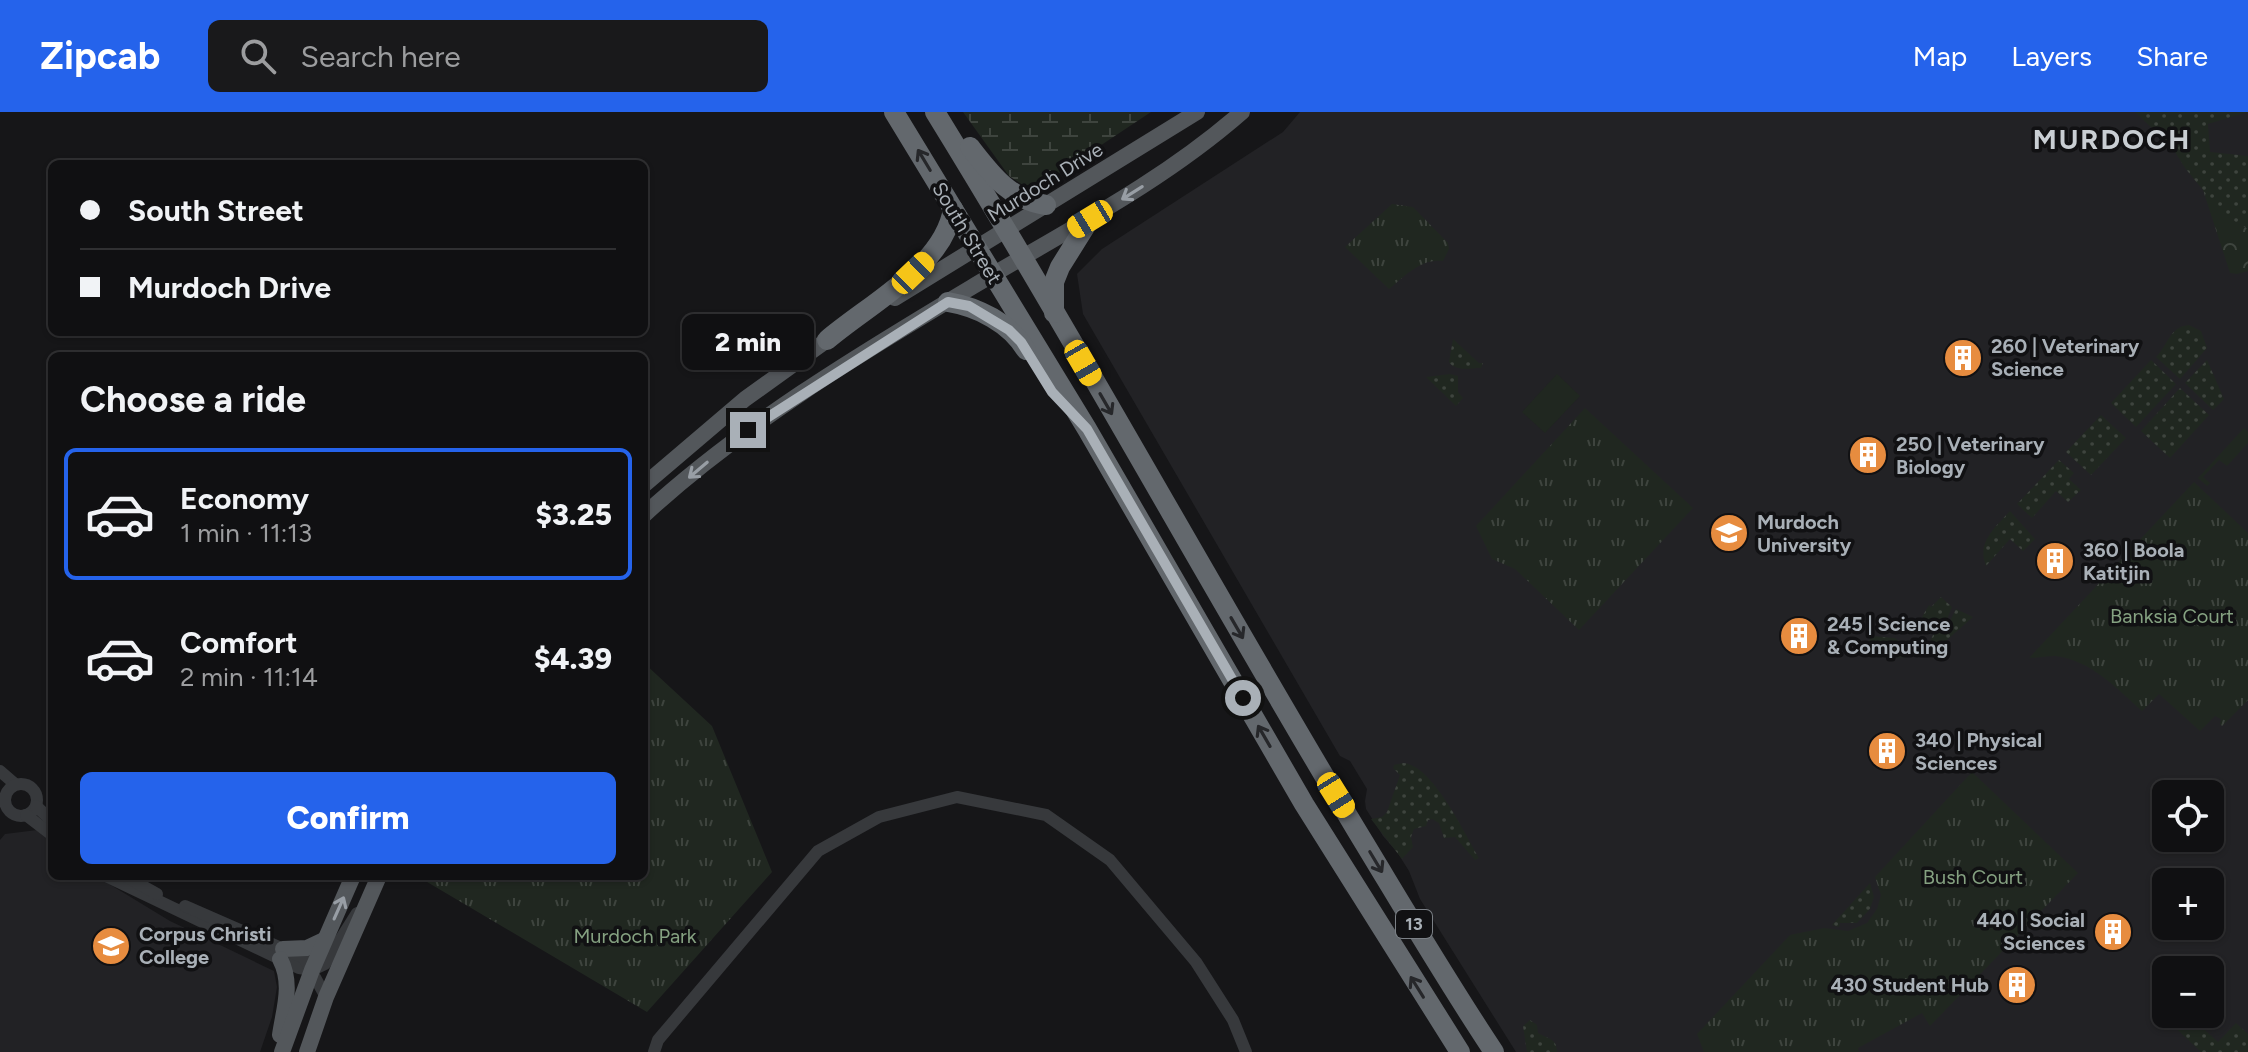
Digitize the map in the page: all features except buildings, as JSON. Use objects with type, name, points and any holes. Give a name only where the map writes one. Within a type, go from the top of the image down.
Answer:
[{"type":"highway","name":"South Street","points":[[894,112],[1087,429],[1304,804],[1460,1052]]},
{"type":"highway","name":"South Street","points":[[935,112],[1315,760],[1494,1052]]},
{"type":"highway","points":[[943,112],[994,179],[1026,200],[1046,205]]},
{"type":"highway","points":[[827,340],[930,257],[951,223],[953,209]]},
{"type":"highway","points":[[1054,313],[1054,282],[1090,219]]},
{"type":"highway","points":[[948,302],[969,306],[1009,330],[1021,342],[1052,392],[1087,429]]},
{"type":"main road","name":"Murdoch Drive","points":[[648,482],[756,391],[827,340],[1197,112]]},
{"type":"main road","points":[[648,512],[748,430],[948,302],[1174,166],[1242,112]]},
{"type":"main road","points":[[280,1052],[351,880]]},
{"type":"main road","points":[[308,1048],[326,997],[377,880]]},
{"type":"main road","points":[[280,1052],[288,989],[282,954],[324,940]]},
{"type":"street","points":[[0,771],[7,785],[4,798],[8,810],[16,815],[31,810],[48,819]]},
{"type":"street","points":[[7,785],[25,784],[34,790],[31,810],[48,830]]},
{"type":"street","points":[[654,1052],[658,1040],[818,851],[879,817],[957,797],[1046,815],[1110,860],[1196,962],[1233,1020],[1246,1052]]},
{"type":"street","points":[[115,880],[282,954],[304,958],[326,997]]},
{"type":"street","points":[[132,880],[282,954]]},
{"type":"street","points":[[312,970],[320,968],[334,954],[345,931],[366,901]]},
{"type":"shaded area","name":"Murdoch University","points":[[1300,112],[2248,112],[2248,1052],[1516,1052],[1420,899],[1409,871],[1366,809],[1367,789],[1350,761],[1337,751],[1083,314],[1077,274],[1102,249],[1283,132]]},
{"type":"shaded area","name":"Corpus Christi College","points":[[37,830],[48,839],[48,880],[103,880],[170,921],[274,971],[277,987],[272,1017],[260,1052],[0,1052],[0,840],[5,834]]},
{"type":"green space","points":[[963,112],[1151,112],[1041,185],[1023,185],[1009,176]]},
{"type":"green space","points":[[2135,112],[2248,112],[2208,124],[2210,152],[2248,156],[2248,229],[2224,216],[2172,147]]},
{"type":"green space","points":[[2203,190],[2225,216],[2248,229],[2248,271],[2230,273]]},
{"type":"green space","points":[[1392,204],[1413,207],[1448,243],[1449,249],[1443,261],[1420,265],[1389,289],[1345,247]]},
{"type":"green space","points":[[2189,325],[2201,331],[2207,348],[2180,379],[2156,357],[2173,332]]},
{"type":"green space","points":[[1453,339],[1479,363],[1483,363],[1481,368],[1464,369],[1449,362]]},
{"type":"green space","points":[[2151,360],[2176,384],[2136,427],[2111,403]]},
{"type":"green space","points":[[2207,360],[2224,399],[2213,410],[2185,383]]},
{"type":"green space","points":[[1557,374],[1580,396],[1545,433],[1522,412]]},
{"type":"green space","points":[[1458,376],[1458,392],[1463,398],[1456,406],[1426,377]]},
{"type":"green space","points":[[2180,388],[2209,415],[2170,458],[2141,431]]},
{"type":"green space","points":[[1585,408],[1693,508],[1579,630],[1515,569],[1492,559],[1476,526]]},
{"type":"green space","points":[[2101,415],[2126,438],[2091,475],[2066,452]]},
{"type":"green space","points":[[2244,428],[2248,432],[2248,443],[2227,466],[2219,460],[2203,477],[2210,483],[2207,486],[2198,478]]},
{"type":"green space","points":[[2059,460],[2074,473],[2069,479],[2081,490],[2068,502],[2056,491],[2032,518],[2017,504]]},
{"type":"green space","name":"Banksia Court","points":[[2194,482],[2248,533],[2248,700],[2222,726],[2221,719],[2215,716],[2200,731],[2159,694],[2142,711],[2103,677],[2080,663],[2055,656],[2029,658]]},
{"type":"green space","points":[[2010,511],[2035,539],[2023,551],[2010,539],[1986,566],[1986,542]]},
{"type":"green space","points":[[1941,597],[1952,607],[1946,622],[1931,628],[1922,617],[1929,605],[1931,607]]},
{"type":"green space","points":[[1956,609],[1973,617],[1931,654],[1928,651],[1933,635],[1947,627]]},
{"type":"green space","points":[[1871,636],[1895,638],[1917,655],[1898,658],[1866,650]]},
{"type":"green space","name":"Murdoch Park","points":[[648,667],[712,726],[772,872],[647,1012],[424,880],[648,880]]},
{"type":"green space","points":[[1403,763],[1414,766],[1436,787],[1479,858],[1475,860],[1455,837],[1444,838],[1439,823],[1432,819],[1426,826],[1414,829],[1411,837],[1413,847],[1402,859],[1371,819],[1382,817],[1387,812],[1400,775],[1393,768]]},
{"type":"green space","name":"Bush Court","points":[[1972,772],[2078,873],[1930,1026],[1922,1013],[1858,1048],[1859,1052],[1704,1052],[1697,1034],[1790,935],[1824,928],[1848,931],[1867,923],[1877,909],[1881,895],[1875,877]]},
{"type":"green space","points":[[1870,883],[1874,897],[1870,909],[1857,923],[1840,923],[1839,927],[1832,925]]},
{"type":"green space","points":[[1530,1020],[1537,1025],[1538,1033],[1554,1041],[1557,1052],[1527,1052],[1523,1026]]},
{"type":"green space","points":[[2236,1023],[2248,1034],[2248,1052],[2201,1052],[2176,1028],[2205,1028],[2218,1042]]},
{"type":"place","name":"260 | Veterinary Science","points":[[1963,358]]},
{"type":"place","name":"250 | Veterinary Biology","points":[[1868,455]]},
{"type":"place","name":"Murdoch University","points":[[1729,533]]},
{"type":"place","name":"360 | Boola Katitjin","points":[[2055,561]]},
{"type":"place","name":"245 | Science & Computing","points":[[1799,636]]},
{"type":"place","name":"340 | Physical Sciences","points":[[1887,751]]},
{"type":"place","name":"440 | Social Sciences","points":[[2113,932]]},
{"type":"place","name":"Corpus Christi College","points":[[111,946]]},
{"type":"place","name":"430 Student Hub","points":[[2017,985]]},
{"type":"district","name":"MURDOCH","points":[[2112,139]]},
{"type":"route","points":[[748,430],[948,302],[983,312],[1021,342],[1052,392],[1087,429],[1243,698]]}]
